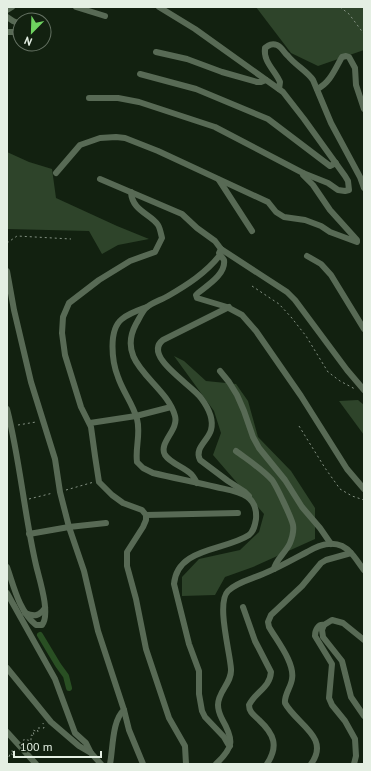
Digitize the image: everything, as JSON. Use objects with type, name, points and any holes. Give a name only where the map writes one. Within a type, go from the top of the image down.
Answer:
[{"type":"street","points":[[7,10],[12,7]]},
{"type":"street","points":[[76,7],[105,16]]},
{"type":"street","points":[[89,98],[118,98],[139,102],[215,127],[303,173],[328,183],[338,190],[348,190],[348,181],[283,92],[195,29],[159,7]]},
{"type":"street","points":[[279,89],[280,82],[270,67],[265,52],[265,48],[272,44],[281,47],[298,67],[310,76],[364,188]]},
{"type":"street","points":[[156,52],[182,57],[222,72],[257,82],[266,80]]},
{"type":"street","points":[[317,89],[322,86],[337,69],[342,58],[346,56],[349,57],[355,68],[356,85],[364,109]]},
{"type":"street","points":[[140,74],[196,89],[268,119],[330,166],[336,163]]},
{"type":"street","points":[[56,173],[80,145],[100,138],[125,138],[158,151],[268,202],[276,212],[284,217],[306,220],[321,226],[330,232],[357,242],[357,240],[327,205],[313,185],[303,175],[303,173]]},
{"type":"street","points":[[100,179],[182,214],[204,234],[216,241],[224,261],[223,268],[215,279],[198,293],[197,297],[200,300],[229,308],[242,315],[256,331],[347,469],[364,489]]},
{"type":"street","points":[[219,180],[252,231]]},
{"type":"street","points":[[131,192],[140,211],[158,225],[162,238],[155,252],[130,261],[99,280],[69,303],[63,317],[62,334],[65,355],[82,411],[90,423],[100,482],[118,500],[142,510],[146,515],[146,520],[143,527],[127,552],[127,566],[136,599],[146,649],[169,718],[185,746],[186,764]]},
{"type":"street","points":[[221,252],[213,264],[195,278],[168,296],[122,318],[115,326],[113,333],[113,353],[117,373],[136,416],[139,428],[136,458],[139,466],[153,473],[233,492],[251,499]]},
{"type":"street","points":[[221,252],[287,292],[295,300],[361,390]]},
{"type":"street","points":[[307,256],[321,264],[331,275],[364,329]]},
{"type":"street","points":[[7,271],[14,310],[32,382],[55,459],[60,492],[69,527],[84,570],[98,630],[129,730],[143,764]]},
{"type":"street","points":[[147,307],[138,320],[131,335],[132,348],[138,366],[168,401],[175,415],[175,426],[165,442],[163,450],[169,459],[192,475],[197,483]]},
{"type":"street","points":[[229,308],[163,340],[158,345],[157,350],[160,358],[165,364],[196,391],[206,407],[212,424],[211,431],[199,449],[198,456],[200,460],[228,482],[245,492],[253,502],[256,510],[255,524],[252,532],[242,539],[194,555],[181,566],[175,577],[176,591],[185,629],[199,671],[199,694],[202,711],[205,717],[224,737],[230,746]]},
{"type":"street","points":[[220,371],[229,382],[237,396],[253,437],[259,448],[285,480],[302,507],[320,528],[331,544]]},
{"type":"street","points":[[90,423],[136,416],[171,407]]},
{"type":"street","points":[[7,409],[15,441],[29,534],[45,608],[44,621],[41,625],[34,624],[15,599],[7,593]]},
{"type":"street","points":[[236,451],[274,482],[292,520],[293,528],[289,544],[286,551],[274,565],[274,569]]},
{"type":"street","points":[[146,515],[238,514]]},
{"type":"street","points":[[29,534],[69,527],[106,523]]},
{"type":"street","points":[[216,764],[224,757],[230,746],[231,737],[220,716],[218,706],[221,694],[231,674],[226,639],[223,602],[224,596],[231,588],[274,569],[323,544],[339,545],[351,553],[364,570]]},
{"type":"street","points":[[311,764],[316,757],[318,749],[317,744],[309,731],[285,703],[285,698],[292,680],[291,667],[269,627],[268,622],[273,612],[302,586],[321,563],[326,560],[351,553]]},
{"type":"street","points":[[7,567],[15,599],[55,679],[75,733],[86,743],[91,753],[101,764]]},
{"type":"street","points":[[243,607],[255,641],[271,672],[267,684],[249,705],[250,710],[265,726],[273,739],[274,751],[267,764]]},
{"type":"street","points":[[25,613],[36,616],[45,608]]},
{"type":"street","points":[[354,764],[356,756],[355,739],[345,721],[332,705],[329,698],[332,664],[315,636],[317,628],[332,620],[343,622],[364,640]]},
{"type":"street","points":[[324,625],[322,630],[323,637],[342,661],[351,697],[364,716]]},
{"type":"street","points":[[7,668],[51,722],[83,749],[91,753]]},
{"type":"street","points":[[110,764],[112,742],[119,716],[124,710]]},
{"type":"street","points":[[7,732],[22,744],[36,764]]},
{"type":"path","points":[[340,7],[349,14],[364,34]]},
{"type":"path","points":[[7,243],[17,236],[71,239]]},
{"type":"path","points":[[252,286],[279,304],[290,316],[306,336],[328,372],[340,381],[361,390]]},
{"type":"path","points":[[12,426],[44,421]]},
{"type":"path","points":[[299,426],[340,489],[352,496],[364,500]]},
{"type":"path","points":[[7,755],[9,758],[10,753],[12,755],[12,750],[18,752],[24,739],[31,741],[31,735],[34,736],[33,730],[38,732],[37,728],[44,728],[43,723],[51,722]]},
{"type":"green space","points":[[256,7],[364,7],[364,50],[318,66],[291,53]]},
{"type":"green space","points":[[7,152],[29,162],[52,169],[56,198],[149,239],[118,245],[102,254],[89,231],[7,229]]},
{"type":"green space","points":[[174,356],[184,361],[206,381],[236,384],[248,401],[258,437],[291,471],[315,508],[315,539],[253,567],[225,577],[215,595],[182,596],[182,577],[199,559],[240,550],[259,532],[264,514],[213,455],[221,433],[214,411]]},
{"type":"green space","points":[[358,400],[364,405],[364,435],[339,401]]},
{"type":"waterway","points":[[40,635],[66,676],[69,688]]}]
